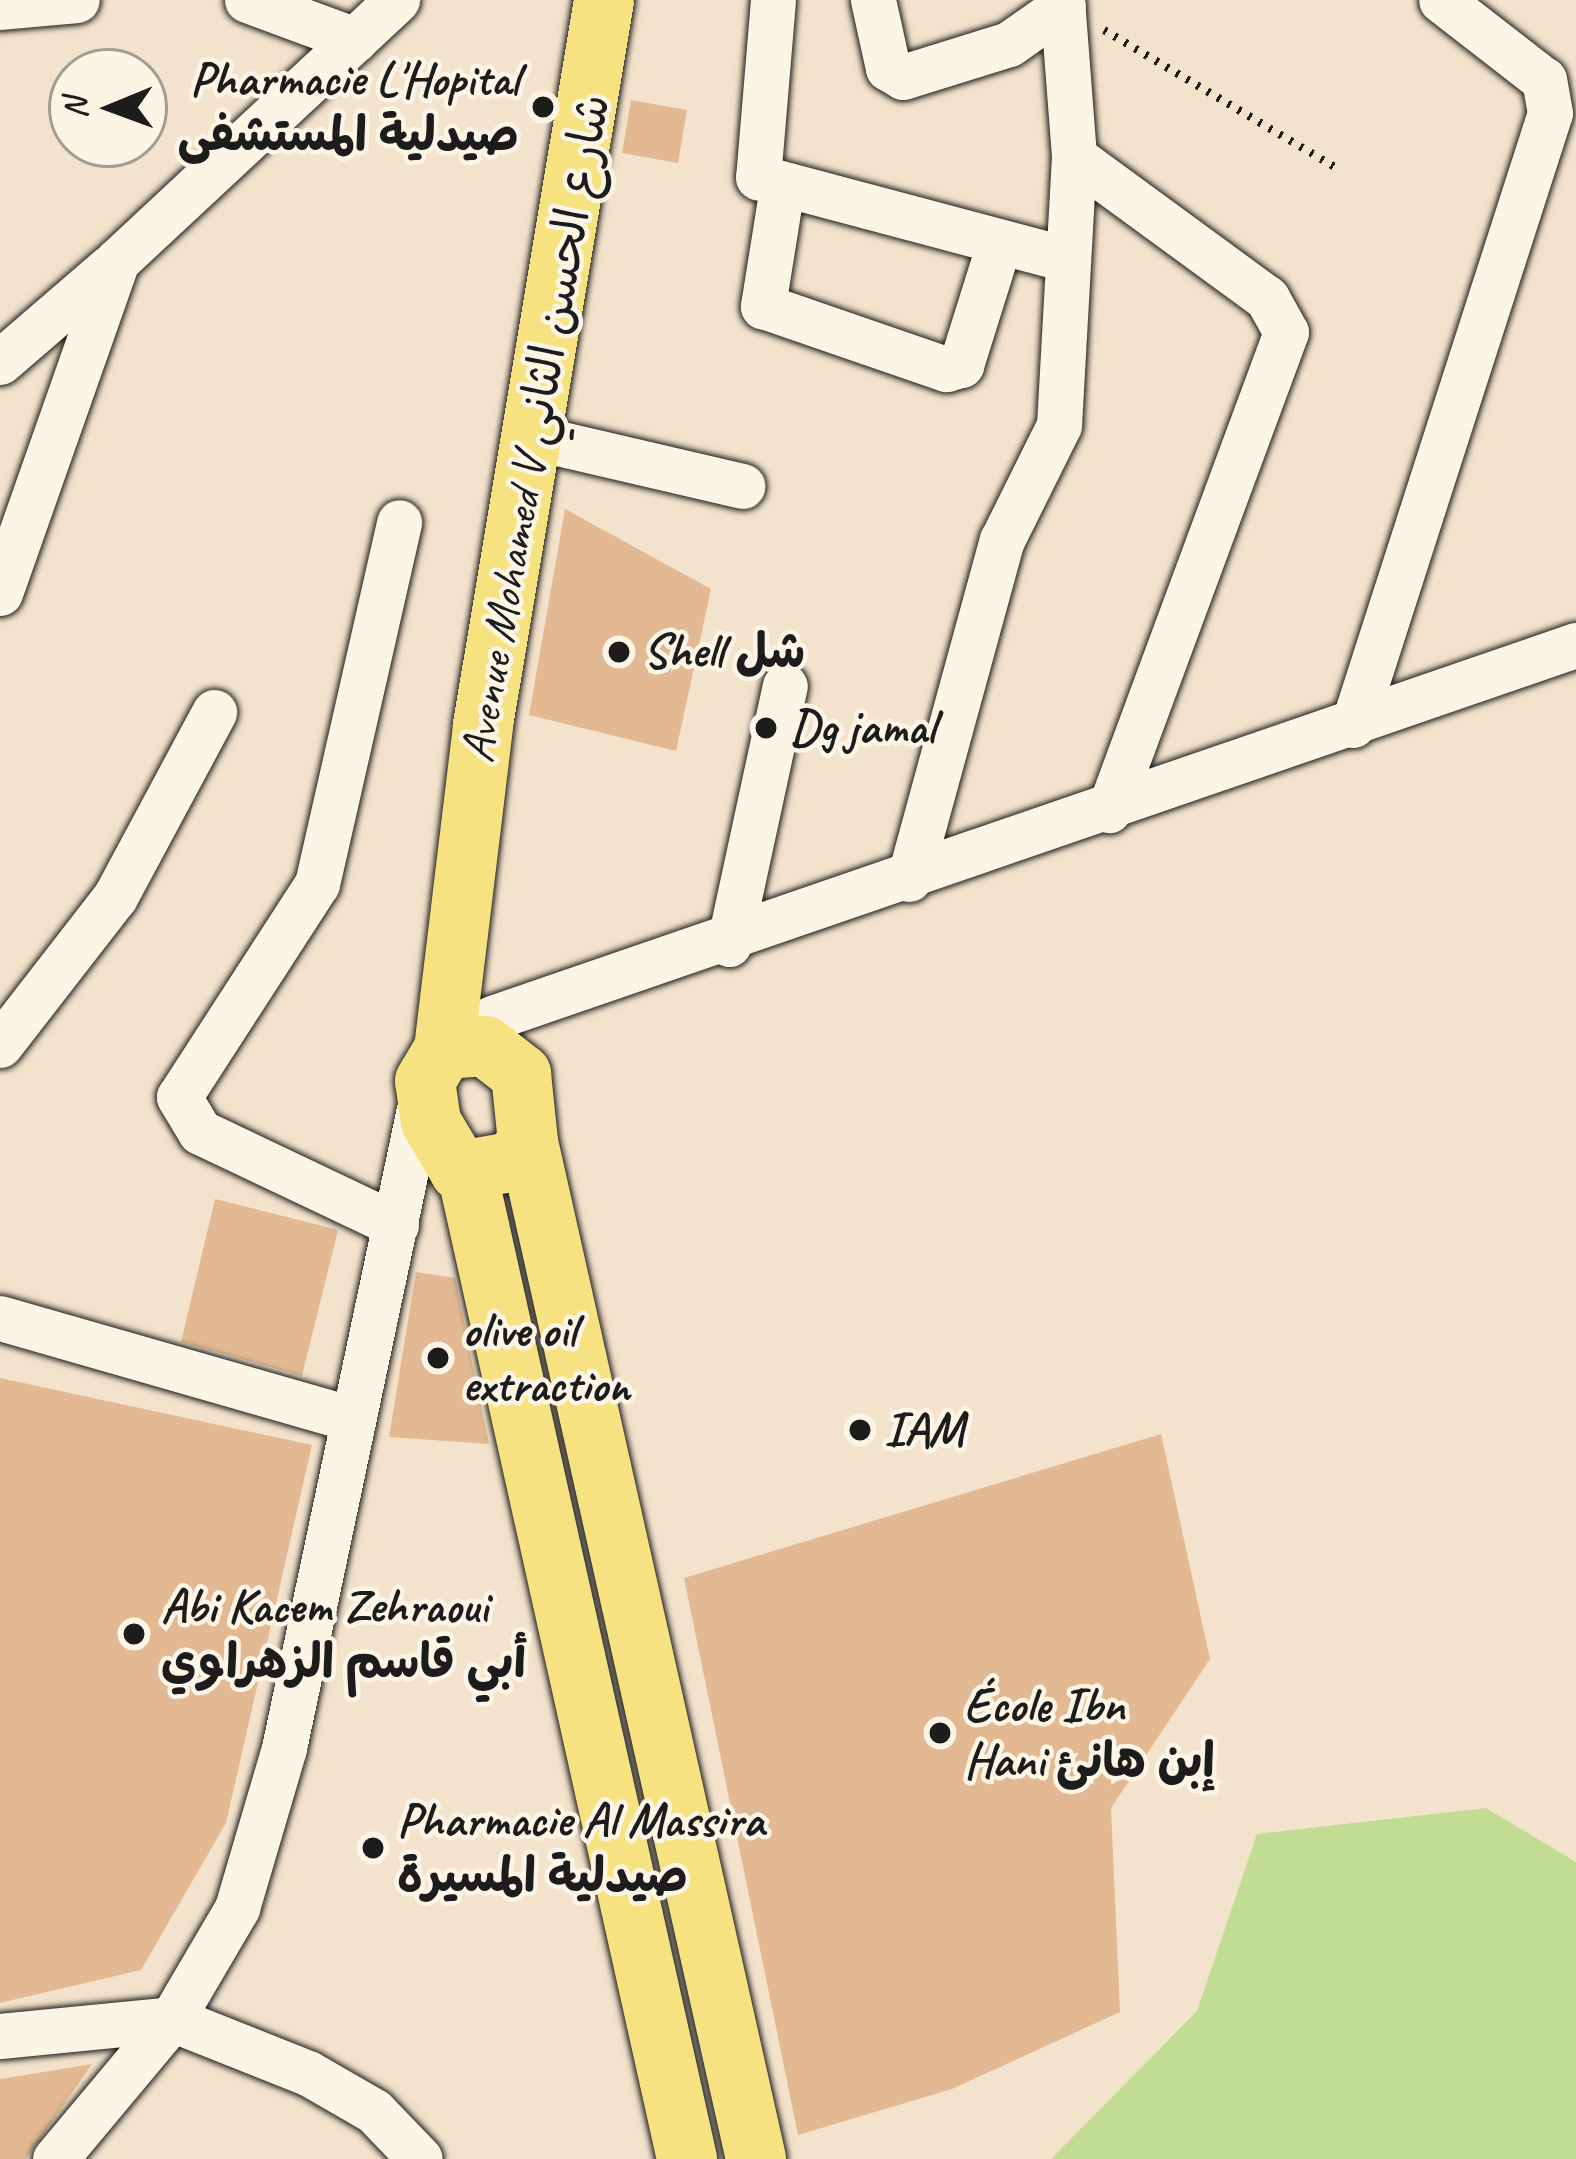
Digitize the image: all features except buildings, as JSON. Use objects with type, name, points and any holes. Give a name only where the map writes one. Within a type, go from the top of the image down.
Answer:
[{"type":"main road","name":"Avenue Mohamed V شارع الحسن الثاني","points":[[466,1049],[465,855],[604,0]]},
{"type":"main road","points":[[687,2159],[460,1169],[466,1049],[520,1074],[528,1142],[756,2159]]},
{"type":"main road","points":[[460,1169],[511,1162],[528,1142]]},
{"type":"street","points":[[0,8],[77,0]]},
{"type":"street","points":[[247,0],[355,40]]},
{"type":"street","points":[[0,362],[117,261],[397,0]]},
{"type":"street","points":[[773,0],[755,162],[758,177],[782,188],[1061,258]]},
{"type":"street","points":[[873,0],[888,68],[903,76],[1009,44],[1063,3]]},
{"type":"street","points":[[1353,725],[1550,112],[1544,80],[1441,0]]},
{"type":"street","points":[[909,879],[1002,540],[1056,440],[1061,258],[1074,157],[1063,3]]},
{"type":"street","points":[[1074,157],[1267,298],[1286,332],[1109,810]]},
{"type":"street","points":[[782,188],[763,306],[946,369],[962,365],[999,244]]},
{"type":"street","points":[[0,592],[117,261]]},
{"type":"street","points":[[536,438],[743,486]]},
{"type":"street","points":[[396,1226],[200,1132],[179,1097],[317,884],[399,522]]},
{"type":"street","points":[[55,2159],[172,2019],[217,1952],[259,1841],[396,1226],[466,1049],[729,944],[1576,645]]},
{"type":"street","points":[[729,944],[785,686]]},
{"type":"street","points":[[0,1045],[115,897],[214,712]]},
{"type":"street","points":[[396,1226],[460,1169]]},
{"type":"street","points":[[0,1318],[353,1419]]},
{"type":"street","points":[[0,2036],[172,2019],[308,2072],[374,2111],[420,2159]]},
{"type":"path","points":[[1063,3],[1340,170]]},
{"type":"green space","points":[[1486,1808],[1576,1862],[1576,2159],[1051,2159],[1197,2011],[1257,1834]]},
{"type":"place","name":"Pharmacie L'Hopital صيدلية المستشفى","points":[[543,107]]},
{"type":"place","name":"Shell شل","points":[[619,652]]},
{"type":"place","name":"Dg jamal","points":[[766,728]]},
{"type":"place","name":"olive oil extraction","points":[[438,1358]]},
{"type":"place","name":"IAM","points":[[860,1430]]},
{"type":"place","name":"Abi Kacem Zehraoui أبي قاسم الزهراوي","points":[[134,1634]]},
{"type":"place","name":"École Ibn Hani إبن هانئ","points":[[940,1733]]},
{"type":"place","name":"Pharmacie Al Massira صيدلية المسيرة","points":[[373,1848]]}]
